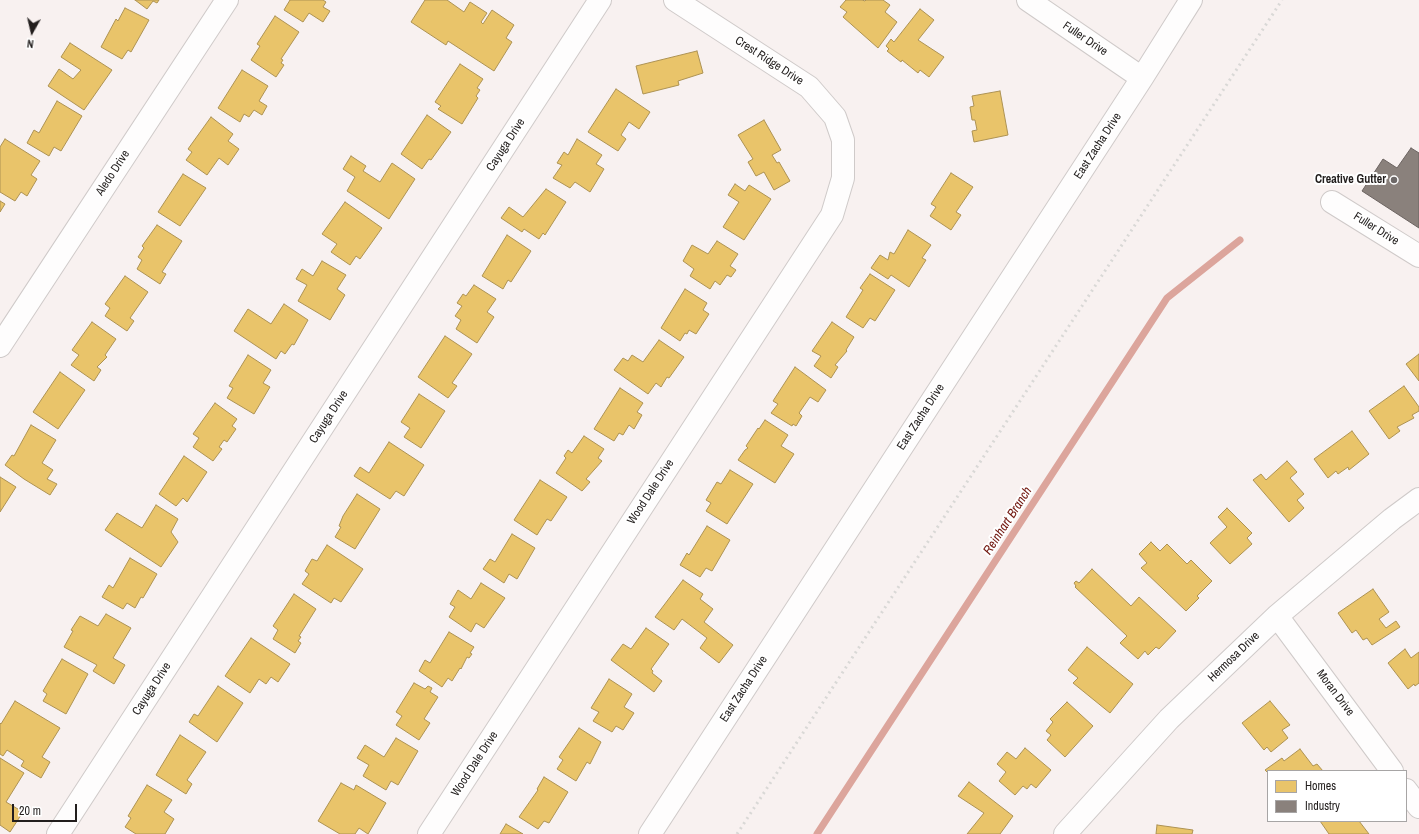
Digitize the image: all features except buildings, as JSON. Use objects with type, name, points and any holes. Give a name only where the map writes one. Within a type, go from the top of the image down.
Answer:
[{"type":"street","name":"Aledo Drive","points":[[0,346],[226,0]]},
{"type":"street","name":"Cayuga Drive","points":[[58,834],[600,0]]},
{"type":"street","name":"Fuller Drive","points":[[1028,0],[1142,78]]},
{"type":"street","name":"East Zacha Drive","points":[[650,834],[1142,78],[1191,0]]},
{"type":"street","name":"Crest Ridge Drive","points":[[681,2],[809,87],[835,117],[843,140]]},
{"type":"street","name":"Wood Dale Drive","points":[[429,834],[832,215],[843,178],[843,140]]},
{"type":"street","name":"Fuller Drive","points":[[1332,202],[1419,256]]},
{"type":"street","name":"Hermosa Drive","points":[[1066,834],[1169,719],[1277,616],[1392,519],[1419,499]]},
{"type":"street","name":"Moran Drive","points":[[1277,616],[1391,770]]},
{"type":"street","points":[[1407,791],[1419,807]]},
{"type":"waterway","name":"Reinhart Branch","points":[[817,834],[1167,298],[1240,240]]},
{"type":"railway","points":[[737,834],[1282,0]]},
{"type":"place","name":"Creative Gutter","points":[[1394,180]]}]
